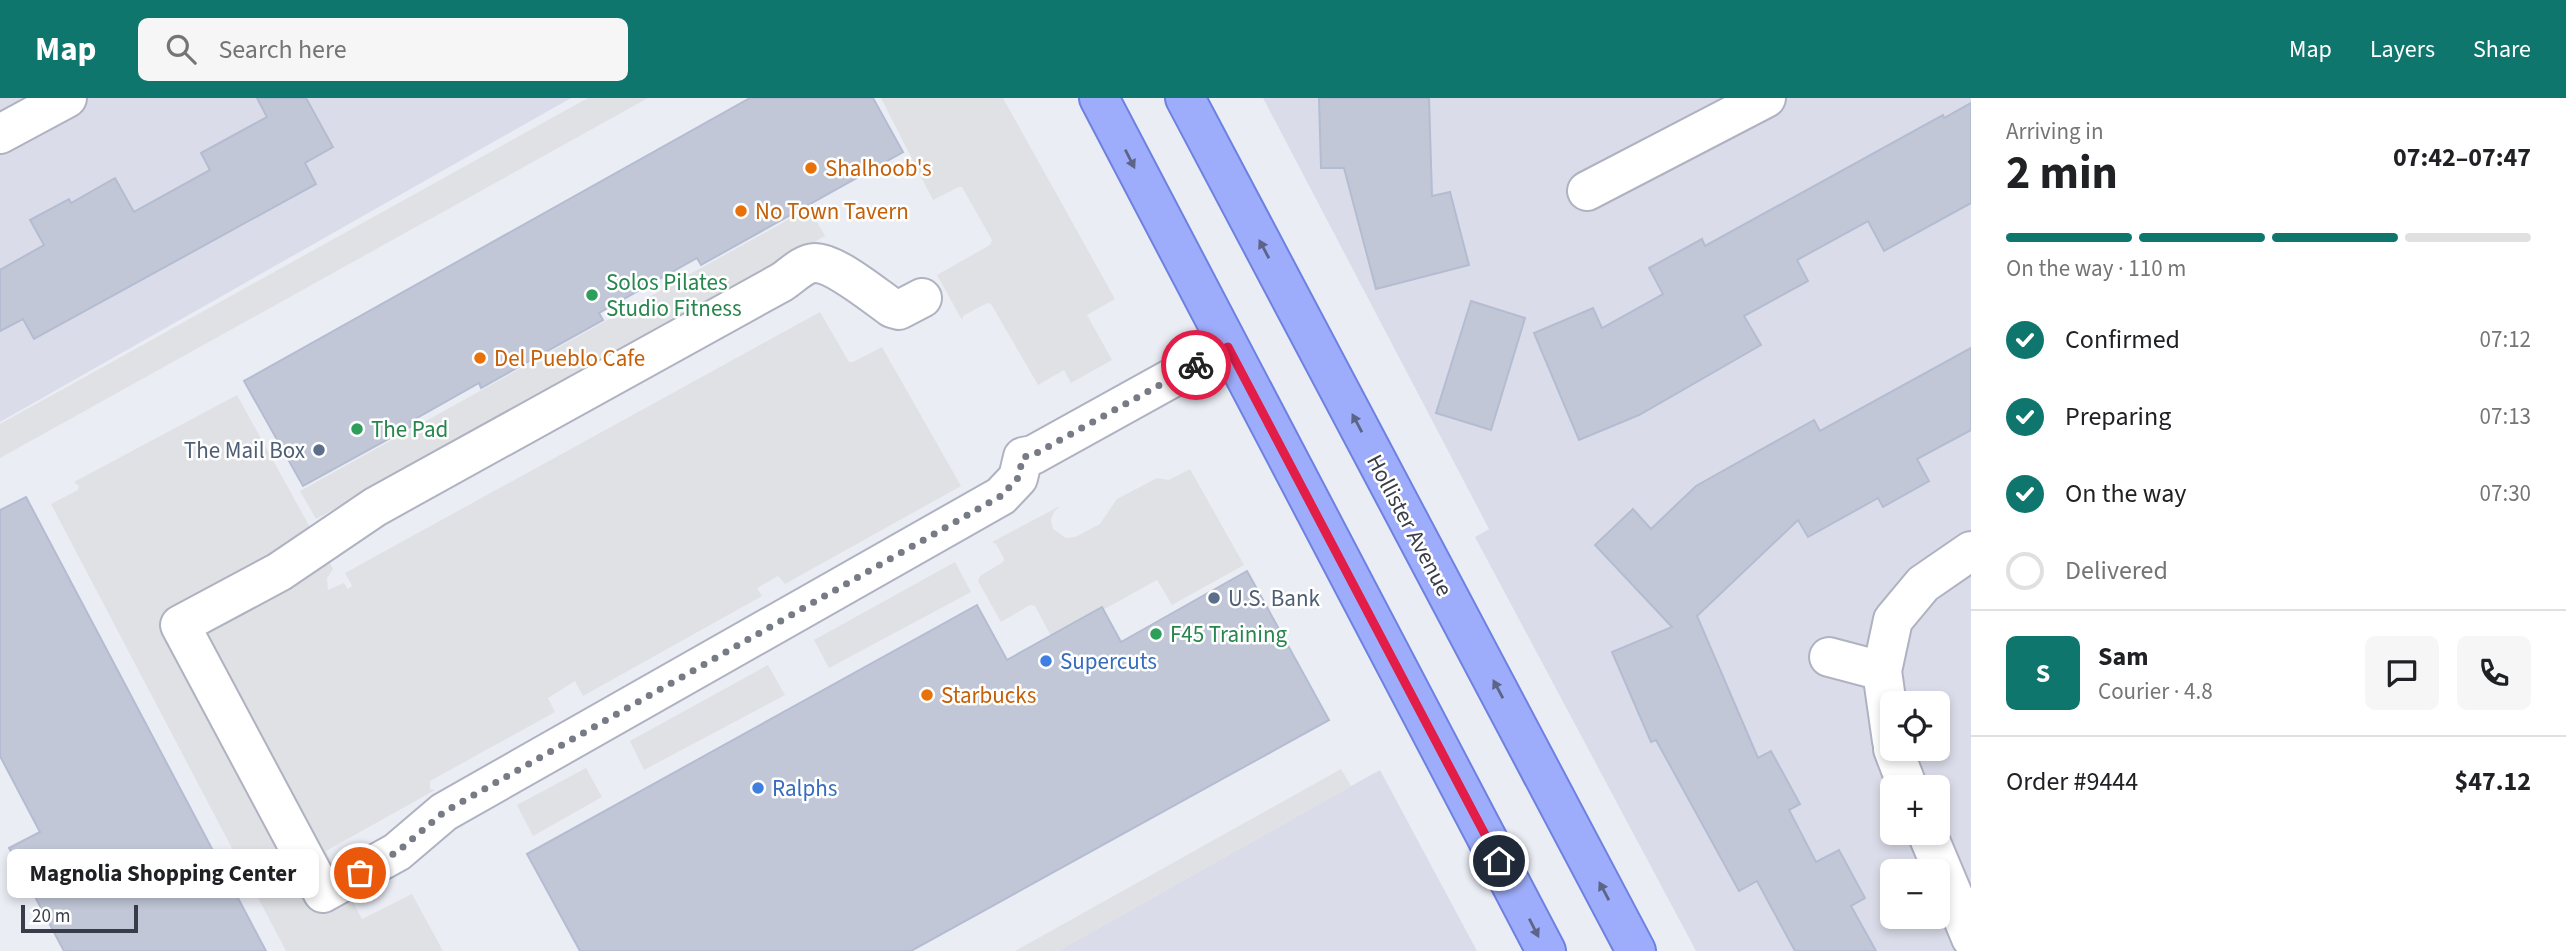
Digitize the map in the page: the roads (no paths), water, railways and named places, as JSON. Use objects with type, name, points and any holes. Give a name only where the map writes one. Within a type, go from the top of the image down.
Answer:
[{"type":"main road","points":[[1099,98],[1546,951]]},
{"type":"main road","name":"Hollister Avenue","points":[[1185,98],[1636,951]]},
{"type":"street","points":[[0,134],[67,98]]},
{"type":"street","points":[[1587,191],[1766,98]]},
{"type":"street","points":[[922,298],[899,310],[832,268],[815,263],[806,266],[782,282],[375,506],[279,572],[180,625],[323,894],[397,852],[444,812],[1001,496],[1018,478],[1023,457],[1033,455],[1228,347]]},
{"type":"street","points":[[1885,691],[1882,671],[1894,620],[1923,584],[1971,551]]},
{"type":"street","points":[[1829,656],[1882,671]]},
{"type":"street","points":[[1932,845],[1971,938]]},
{"type":"place","name":"Shalhoob's","points":[[811,168]]},
{"type":"place","name":"No Town Tavern","points":[[741,211]]},
{"type":"place","name":"Solos Pilates Studio Fitness","points":[[592,295]]},
{"type":"place","name":"Del Pueblo Cafe","points":[[480,358]]},
{"type":"place","name":"The Pad","points":[[357,429]]},
{"type":"place","name":"The Mail Box","points":[[319,450]]},
{"type":"place","name":"U.S. Bank","points":[[1214,598]]},
{"type":"place","name":"F45 Training","points":[[1156,634]]},
{"type":"place","name":"Supercuts","points":[[1046,661]]},
{"type":"place","name":"Starbucks","points":[[927,695]]},
{"type":"place","name":"Ralphs","points":[[758,788]]},
{"type":"place","name":"Magnolia Shopping Center","points":[[360,873]]}]
